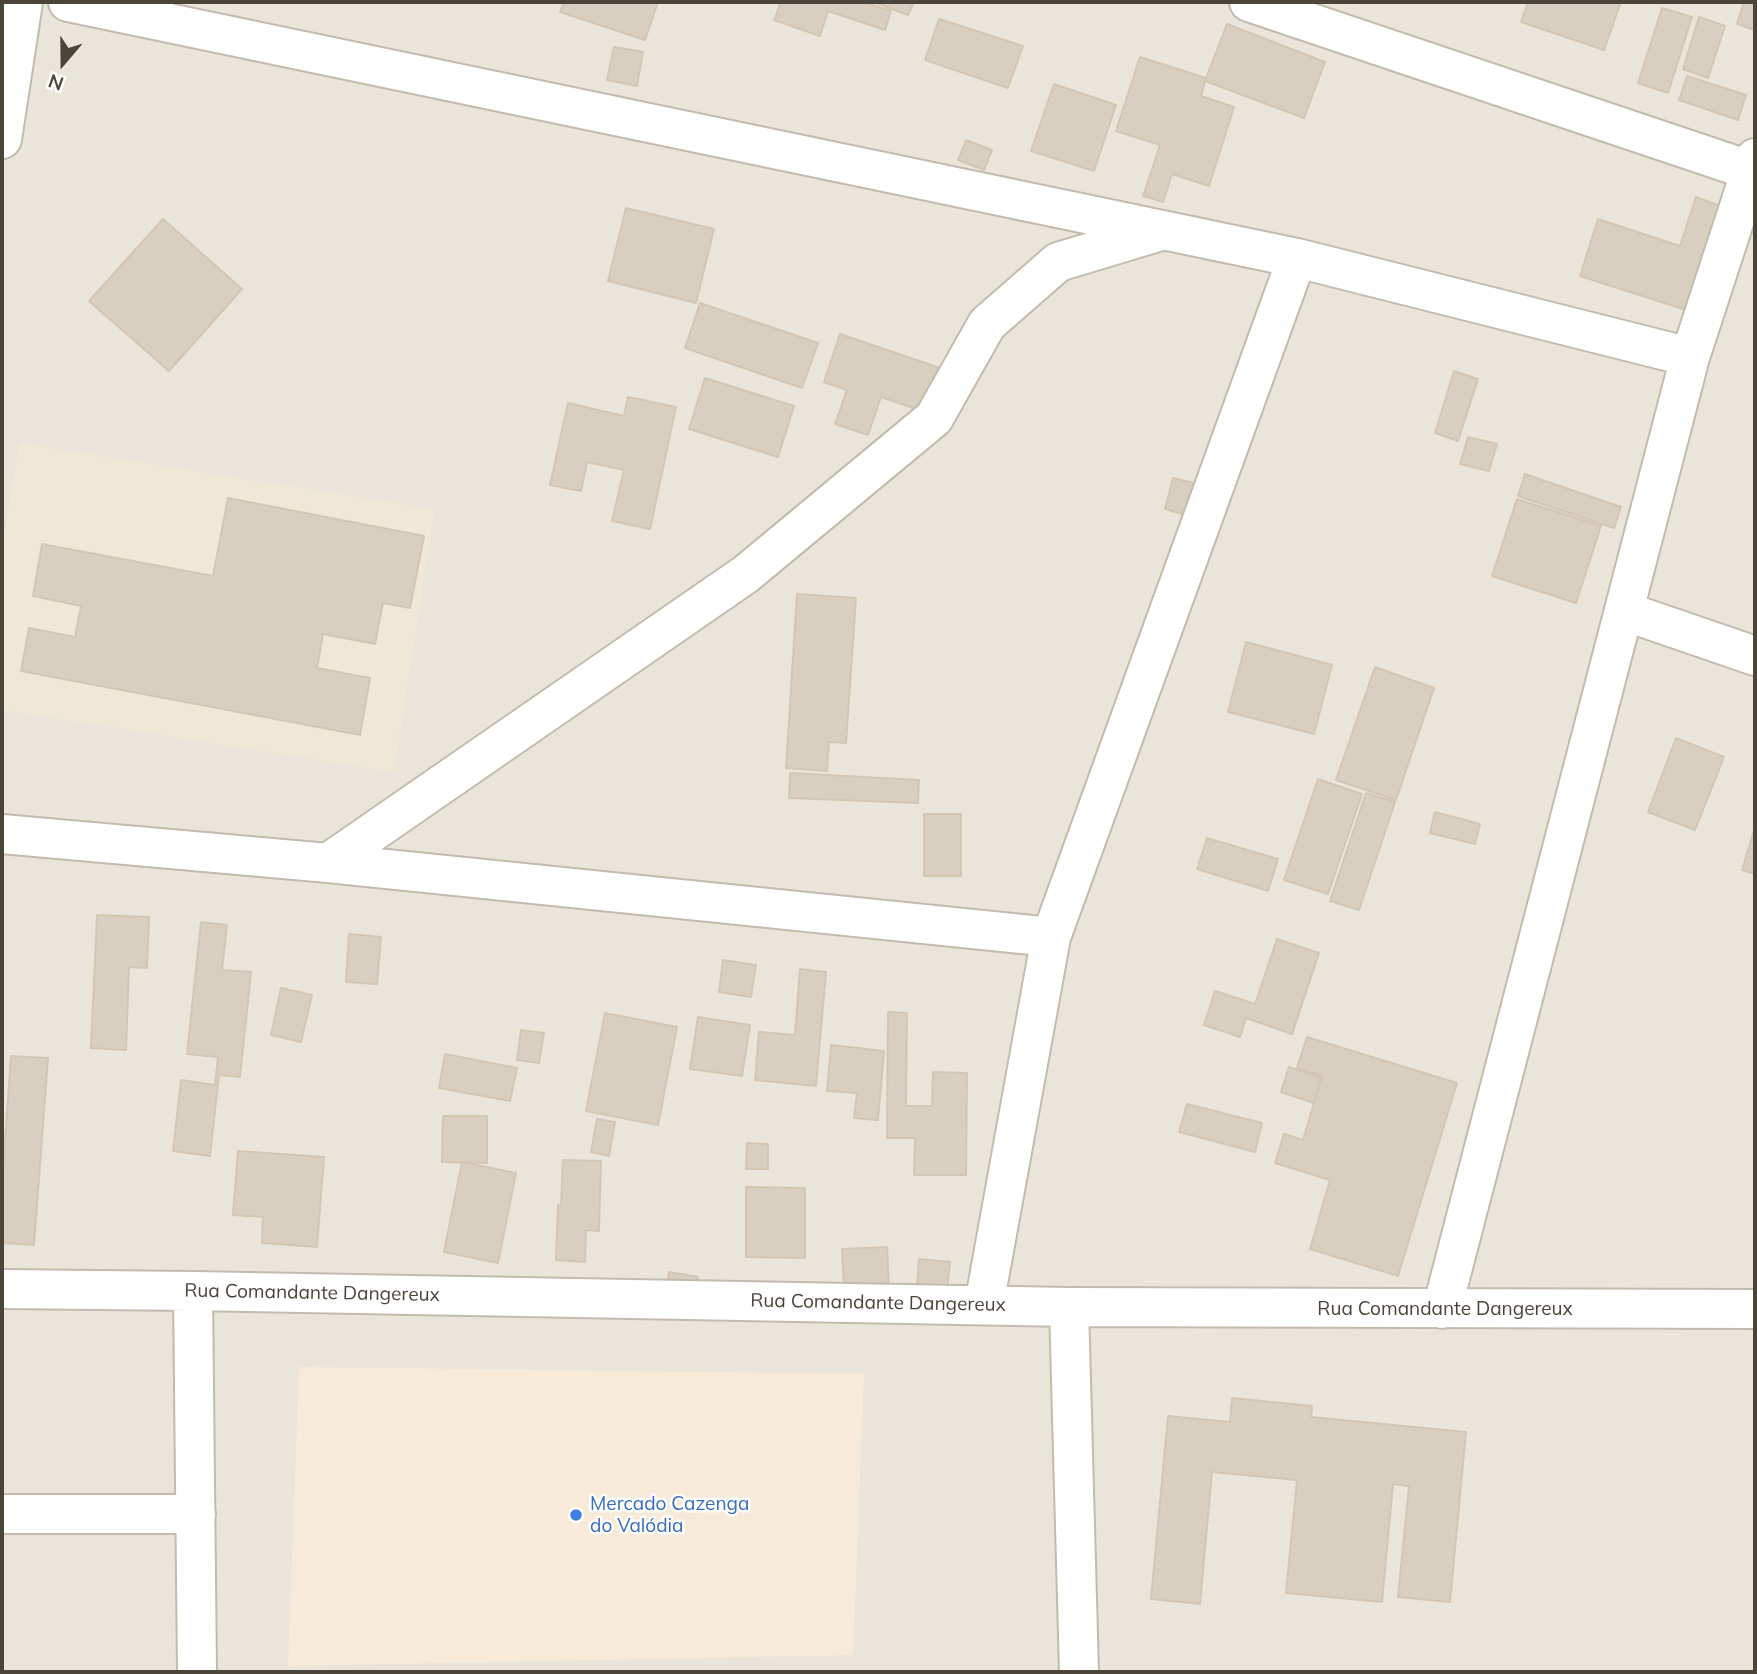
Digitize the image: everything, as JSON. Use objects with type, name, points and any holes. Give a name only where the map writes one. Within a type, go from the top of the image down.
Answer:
[{"type":"street","points":[[2,139],[23,2]]},
{"type":"street","points":[[68,2],[1297,258],[1690,357]]},
{"type":"street","points":[[1249,2],[1754,167],[1690,357],[1442,1309]]},
{"type":"street","points":[[328,863],[746,574],[934,418],[987,324],[1058,262],[1163,230]]},
{"type":"street","points":[[984,1305],[1051,937],[1297,258]]},
{"type":"street","points":[[1624,611],[1755,656]]},
{"type":"street","points":[[2,834],[328,863],[1051,937]]},
{"type":"street","name":"Rua Comandante Dangereux","points":[[2,1289],[1069,1307],[1755,1309]]},
{"type":"street","points":[[193,1291],[197,1672]]},
{"type":"street","points":[[1069,1307],[1079,1672]]},
{"type":"street","points":[[2,1514],[196,1514]]},
{"type":"shaded area","points":[[2,2],[1755,2],[1755,1672],[2,1672]]},
{"type":"shaded area","points":[[19,443],[435,509],[394,772],[2,710],[2,551]]},
{"type":"shaded area","name":"Mercado Cazenga do Valódia","points":[[299,1367],[864,1374],[853,1655],[288,1666]]},
{"type":"building","points":[[564,2],[658,2],[645,40],[560,12]]},
{"type":"building","points":[[781,2],[863,2],[891,11],[885,30],[828,11],[820,36],[774,20]]},
{"type":"building","points":[[874,2],[914,2],[908,15]]},
{"type":"building","points":[[1528,2],[1621,2],[1604,50],[1521,22]]},
{"type":"building","points":[[1744,2],[1755,2],[1755,30],[1737,24]]},
{"type":"building","points":[[1662,8],[1692,17],[1668,93],[1638,83]]},
{"type":"building","points":[[1699,17],[1725,26],[1708,78],[1683,69]]},
{"type":"building","points":[[939,19],[1023,46],[1008,88],[925,60]]},
{"type":"building","points":[[1227,24],[1325,62],[1304,118],[1205,81]]},
{"type":"building","points":[[614,47],[643,52],[637,86],[607,80]]},
{"type":"building","points":[[1140,57],[1206,78],[1201,96],[1234,107],[1209,186],[1172,174],[1163,202],[1143,196],[1160,145],[1116,131]]},
{"type":"building","points":[[1687,76],[1746,95],[1738,120],[1679,100]]},
{"type":"building","points":[[1054,84],[1116,105],[1094,171],[1031,151]]},
{"type":"building","points":[[966,140],[992,150],[984,170],[958,160]]},
{"type":"building","points":[[1696,197],[1720,206],[1686,310],[1580,276],[1598,219],[1680,246]]},
{"type":"building","points":[[626,208],[714,229],[696,303],[608,281]]},
{"type":"building","points":[[163,219],[242,289],[169,371],[89,301]]},
{"type":"building","points":[[700,303],[818,343],[802,388],[685,348]]},
{"type":"building","points":[[840,334],[940,368],[925,412],[881,397],[868,435],[835,424],[847,390],[824,382]]},
{"type":"building","points":[[1454,371],[1478,379],[1458,441],[1435,433]]},
{"type":"building","points":[[705,378],[794,406],[778,457],[689,429]]},
{"type":"building","points":[[628,397],[676,407],[650,529],[612,521],[624,470],[587,462],[581,491],[550,485],[568,403],[624,416]]},
{"type":"building","points":[[1468,437],[1497,444],[1489,471],[1460,464]]},
{"type":"building","points":[[1525,474],[1621,507],[1614,528],[1518,496]]},
{"type":"building","points":[[1173,478],[1198,484],[1190,516],[1165,509]]},
{"type":"building","points":[[228,498],[424,536],[410,608],[383,603],[375,644],[323,634],[317,668],[370,678],[360,735],[21,671],[29,628],[75,637],[81,606],[33,596],[42,544],[213,576]]},
{"type":"building","points":[[1517,499],[1601,526],[1576,603],[1492,576]]},
{"type":"building","points":[[797,594],[856,598],[846,743],[829,742],[827,771],[786,768]]},
{"type":"building","points":[[1246,642],[1332,665],[1314,734],[1228,712]]},
{"type":"building","points":[[1375,667],[1434,688],[1396,800],[1336,780]]},
{"type":"building","points":[[1676,738],[1724,757],[1695,830],[1648,812]]},
{"type":"building","points":[[790,773],[919,780],[918,803],[789,798]]},
{"type":"building","points":[[1318,779],[1362,794],[1328,894],[1284,880]]},
{"type":"building","points":[[1366,793],[1395,802],[1359,910],[1330,901]]},
{"type":"building","points":[[1435,812],[1480,824],[1475,844],[1430,833]]},
{"type":"building","points":[[924,814],[961,814],[961,876],[924,876]]},
{"type":"building","points":[[1755,827],[1755,874],[1742,870]]},
{"type":"building","points":[[1207,838],[1278,859],[1268,891],[1197,869]]},
{"type":"building","points":[[97,915],[149,917],[147,968],[129,967],[126,1050],[91,1048]]},
{"type":"building","points":[[201,922],[227,925],[222,970],[251,972],[240,1077],[219,1075],[210,1156],[173,1151],[181,1080],[215,1085],[218,1057],[187,1054]]},
{"type":"building","points":[[349,934],[381,937],[377,984],[346,982]]},
{"type":"building","points":[[1277,939],[1319,953],[1292,1034],[1246,1018],[1240,1037],[1204,1025],[1215,991],[1255,1004]]},
{"type":"building","points":[[723,960],[756,965],[751,997],[719,992]]},
{"type":"building","points":[[800,969],[826,972],[816,1086],[755,1080],[759,1032],[795,1035]]},
{"type":"building","points":[[281,988],[312,995],[301,1042],[271,1035]]},
{"type":"building","points":[[888,1012],[907,1013],[906,1106],[932,1106],[933,1072],[967,1073],[966,1175],[914,1175],[915,1138],[887,1138]]},
{"type":"building","points":[[605,1013],[677,1027],[658,1125],[586,1111]]},
{"type":"building","points":[[698,1017],[750,1025],[742,1076],[690,1069]]},
{"type":"building","points":[[521,1030],[544,1033],[539,1063],[517,1060]]},
{"type":"building","points":[[1307,1037],[1457,1083],[1398,1276],[1310,1249],[1330,1180],[1275,1163],[1284,1134],[1303,1140],[1322,1076],[1297,1068]]},
{"type":"building","points":[[831,1045],[884,1051],[878,1120],[854,1118],[857,1093],[827,1091]]},
{"type":"building","points":[[445,1054],[517,1068],[510,1101],[439,1088]]},
{"type":"building","points":[[11,1056],[48,1058],[34,1245],[2,1243],[2,1183]]},
{"type":"building","points":[[1289,1067],[1321,1078],[1314,1103],[1281,1092]]},
{"type":"building","points":[[1187,1104],[1262,1123],[1255,1152],[1179,1132]]},
{"type":"building","points":[[443,1116],[487,1116],[487,1163],[442,1162]]},
{"type":"building","points":[[597,1119],[615,1122],[609,1156],[591,1152]]},
{"type":"building","points":[[747,1143],[768,1144],[768,1169],[746,1169]]},
{"type":"building","points":[[238,1151],[324,1157],[317,1247],[262,1243],[263,1217],[233,1215]]},
{"type":"building","points":[[563,1160],[601,1161],[599,1231],[586,1230],[585,1262],[556,1260]]},
{"type":"building","points":[[462,1162],[516,1173],[498,1263],[444,1252]]},
{"type":"building","points":[[746,1187],[805,1188],[805,1258],[746,1257]]},
{"type":"building","points":[[887,1247],[889,1286],[844,1288],[842,1249]]},
{"type":"building","points":[[919,1259],[950,1262],[947,1289],[917,1286]]},
{"type":"building","points":[[669,1272],[698,1277],[695,1299],[666,1295]]},
{"type":"building","points":[[1232,1398],[1312,1406],[1311,1417],[1466,1432],[1450,1602],[1398,1597],[1409,1486],[1393,1484],[1382,1602],[1286,1593],[1297,1480],[1212,1472],[1200,1604],[1151,1599],[1168,1416],[1230,1422]]},
{"type":"place","name":"Mercado Cazenga do Valódia","points":[[576,1515]]}]
